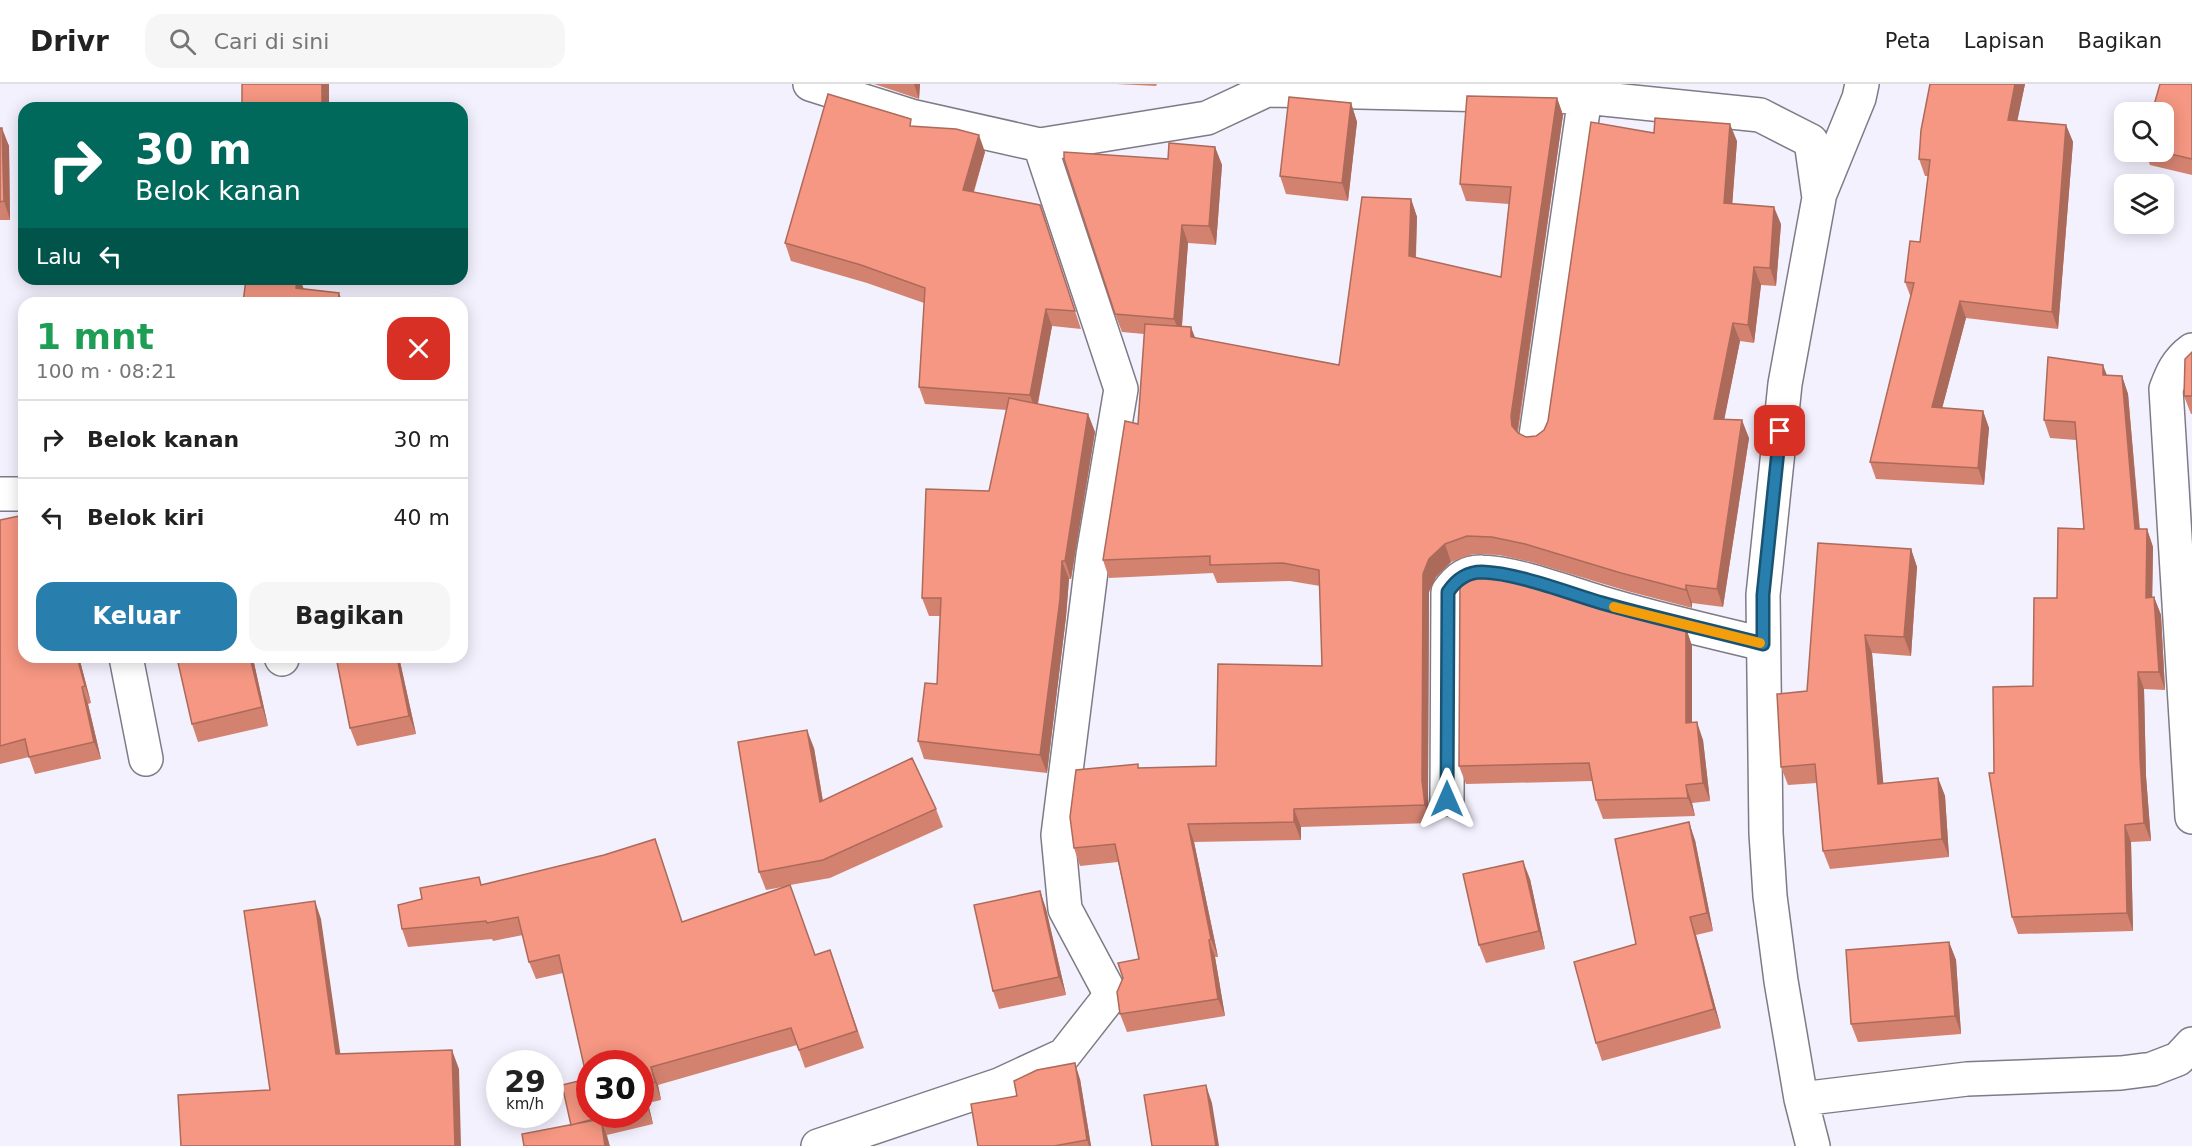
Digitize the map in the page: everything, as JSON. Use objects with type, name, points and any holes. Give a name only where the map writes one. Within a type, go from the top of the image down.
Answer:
[{"type":"street","points":[[810,84],[911,117],[1040,145],[1207,118],[1267,90],[1585,97],[1760,115],[1811,141],[1819,198]]},
{"type":"street","points":[[1813,1146],[1801,1099],[1780,981],[1770,896],[1766,833],[1763,595],[1785,384],[1819,198],[1863,84]]},
{"type":"street","points":[[1536,436],[1585,97]]},
{"type":"street","points":[[818,1146],[999,1085],[1064,1055],[1111,994],[1065,909],[1058,835],[1093,555],[1121,389],[1040,145]]},
{"type":"street","points":[[2192,350],[2174,369],[2166,389],[2192,817]]},
{"type":"street","points":[[0,494],[18,494]]},
{"type":"street","points":[[1447,799],[1448,592],[1455,582],[1465,575],[1479,572],[1502,574],[1624,609],[1763,644]]},
{"type":"street","points":[[127,663],[146,759]]},
{"type":"street","points":[[1801,1099],[1967,1079],[2121,1073],[2152,1069],[2178,1059],[2192,1044]]},
{"type":"building","points":[[242,84],[322,84],[322,102],[242,102]]},
{"type":"building","points":[[1930,84],[2015,84],[2008,120],[2066,125],[2052,312],[1960,301],[1932,407],[1983,411],[1978,468],[1870,462],[1914,283],[1905,282],[1910,241],[1920,242],[1930,160],[1919,159],[1921,130]]},
{"type":"building","points":[[2160,84],[2192,84],[2192,159],[2174,155],[2174,102],[2155,102]]},
{"type":"building","points":[[828,94],[911,119],[910,126],[956,129],[979,135],[963,190],[1040,205],[1075,311],[1046,309],[1030,395],[919,387],[925,288],[861,265],[785,243]]},
{"type":"building","points":[[1467,96],[1557,98],[1511,416],[1512,426],[1526,437],[1536,436],[1544,430],[1548,421],[1591,122],[1654,133],[1655,118],[1730,124],[1724,203],[1774,207],[1770,268],[1754,267],[1748,325],[1733,323],[1714,419],[1742,420],[1717,589],[1686,585],[1686,590],[1525,544],[1492,537],[1467,536],[1445,544],[1429,559],[1423,574],[1422,781],[1425,805],[1294,809],[1294,822],[1188,824],[1211,939],[1209,940],[1218,999],[1120,1014],[1117,992],[1123,978],[1118,963],[1139,959],[1115,844],[1074,848],[1070,817],[1076,770],[1138,764],[1138,768],[1216,766],[1218,664],[1322,666],[1319,570],[1283,563],[1210,565],[1210,556],[1103,560],[1125,421],[1138,424],[1145,324],[1191,327],[1191,337],[1339,365],[1362,197],[1411,199],[1409,256],[1501,277],[1511,187],[1460,184]]},
{"type":"building","points":[[1289,97],[1351,103],[1342,183],[1280,176]]},
{"type":"building","points":[[0,128],[2,128],[4,201],[0,202]]},
{"type":"building","points":[[1169,143],[1215,147],[1209,226],[1182,225],[1174,319],[1115,314],[1064,159],[1064,152],[1168,159]]},
{"type":"building","points":[[245,285],[296,285],[296,288],[339,293],[339,297],[244,297]]},
{"type":"building","points":[[2192,352],[2192,396],[2184,396],[2185,359]]},
{"type":"building","points":[[2048,357],[2103,365],[2103,375],[2122,376],[2135,529],[2147,529],[2146,598],[2154,597],[2159,672],[2138,672],[2144,823],[2125,825],[2127,913],[2012,917],[1989,773],[1994,773],[1993,687],[2033,686],[2034,598],[2057,598],[2058,528],[2084,529],[2075,422],[2044,420]]},
{"type":"building","points":[[1009,398],[1088,414],[1065,561],[1062,561],[1060,599],[1040,755],[918,741],[925,683],[937,684],[941,598],[922,598],[926,489],[989,491]]},
{"type":"building","points":[[18,516],[18,663],[79,663],[85,686],[82,687],[94,742],[29,757],[25,739],[0,746],[0,520]]},
{"type":"building","points":[[1818,543],[1911,549],[1904,637],[1865,635],[1878,784],[1938,778],[1942,839],[1823,851],[1815,764],[1781,767],[1777,694],[1807,691]]},
{"type":"building","points":[[1472,573],[1515,580],[1610,609],[1686,628],[1686,723],[1697,722],[1703,783],[1686,785],[1688,798],[1596,800],[1589,763],[1459,766],[1460,580]]},
{"type":"building","points":[[178,663],[251,663],[262,707],[192,724]]},
{"type":"building","points":[[337,663],[398,663],[409,716],[350,728]]},
{"type":"building","points":[[807,730],[820,802],[912,758],[936,809],[823,860],[759,872],[738,742]]},
{"type":"building","points":[[1689,822],[1707,913],[1690,917],[1714,1009],[1596,1043],[1574,962],[1636,944],[1615,839]]},
{"type":"building","points":[[655,839],[682,922],[790,885],[815,955],[830,950],[857,1031],[799,1050],[791,1028],[654,1066],[654,1050],[580,1050],[559,955],[529,962],[518,917],[487,923],[486,921],[402,929],[398,905],[422,899],[420,888],[479,877],[481,885],[604,855]]},
{"type":"building","points":[[1523,861],[1539,931],[1479,945],[1463,874]]},
{"type":"building","points":[[1040,891],[1059,977],[993,991],[974,905]]},
{"type":"building","points":[[315,901],[336,1054],[452,1050],[455,1146],[181,1146],[178,1095],[270,1090],[244,911]]},
{"type":"building","points":[[1949,942],[1955,1016],[1851,1024],[1846,950]]},
{"type":"building","points":[[1075,1063],[1087,1140],[1054,1146],[978,1146],[971,1104],[1017,1096],[1014,1081],[1037,1070]]},
{"type":"building","points":[[576,1082],[576,1124],[571,1125],[564,1094],[564,1085]]},
{"type":"building","points":[[1206,1085],[1216,1146],[1152,1146],[1144,1095]]},
{"type":"building","points":[[576,1124],[576,1128],[602,1128],[605,1146],[524,1146],[522,1134],[564,1128],[564,1126]]},
{"type":"slow traffic","points":[[1614,607],[1760,643]]},
{"type":"route","points":[[1447,799],[1448,592],[1455,582],[1465,575],[1479,572],[1502,574],[1624,609],[1763,644],[1763,595],[1780,431]]}]
